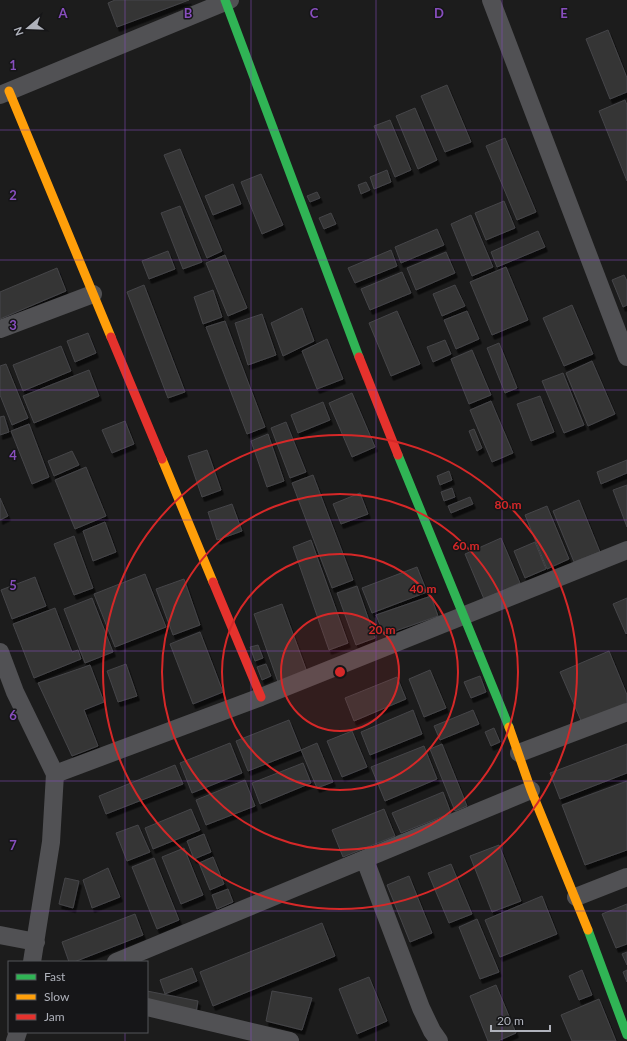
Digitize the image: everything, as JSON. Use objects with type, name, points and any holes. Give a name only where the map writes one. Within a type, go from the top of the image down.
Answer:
[{"type":"street","points":[[491,0],[621,323],[627,357]]},
{"type":"street","points":[[261,697],[93,294],[4,93],[227,1],[362,365],[520,753],[531,790],[576,897],[627,1035]]},
{"type":"street","points":[[0,329],[93,294]]},
{"type":"street","points":[[55,774],[261,697],[627,550]]},
{"type":"street","points":[[0,652],[15,692],[55,774],[51,842],[32,961]]},
{"type":"street","points":[[520,753],[627,712]]},
{"type":"street","points":[[118,961],[531,790]]},
{"type":"street","points":[[364,860],[421,1008],[432,1031],[439,1041]]},
{"type":"street","points":[[576,897],[627,877]]},
{"type":"street","points":[[0,934],[36,942]]},
{"type":"street","points":[[148,1007],[290,1041]]},
{"type":"building","points":[[115,0],[189,0],[117,27],[108,3]]},
{"type":"building","points":[[608,30],[627,78],[627,92],[610,99],[586,39]]},
{"type":"building","points":[[447,85],[471,142],[445,152],[421,96]]},
{"type":"building","points":[[625,100],[627,105],[627,181],[599,111]]},
{"type":"building","points":[[415,108],[437,160],[418,169],[396,116]]},
{"type":"building","points":[[390,120],[411,170],[395,177],[374,126]]},
{"type":"building","points":[[505,138],[536,212],[517,220],[486,146]]},
{"type":"building","points":[[180,149],[222,251],[207,258],[164,155]]},
{"type":"building","points":[[387,170],[391,182],[374,189],[370,177]]},
{"type":"building","points":[[261,174],[283,225],[262,234],[241,182]]},
{"type":"building","points":[[366,182],[370,190],[361,194],[358,185]]},
{"type":"building","points":[[233,184],[241,204],[213,215],[205,196]]},
{"type":"building","points":[[317,192],[320,198],[310,202],[307,196]]},
{"type":"building","points":[[504,201],[515,228],[486,240],[475,213]]},
{"type":"building","points":[[180,206],[202,262],[183,269],[161,213]]},
{"type":"building","points":[[331,213],[336,224],[324,229],[319,218]]},
{"type":"building","points":[[471,215],[493,267],[472,276],[451,224]]},
{"type":"building","points":[[437,229],[444,245],[401,263],[395,247]]},
{"type":"building","points":[[538,231],[545,247],[497,267],[491,252]]},
{"type":"building","points":[[391,250],[397,266],[355,283],[348,268]]},
{"type":"building","points":[[168,251],[175,269],[149,279],[142,261]]},
{"type":"building","points":[[446,252],[455,273],[416,290],[407,268]]},
{"type":"building","points":[[225,255],[247,308],[228,316],[206,263]]},
{"type":"building","points":[[506,267],[528,320],[492,335],[470,282]]},
{"type":"building","points":[[57,268],[66,291],[0,319],[0,292]]},
{"type":"building","points":[[402,272],[411,293],[370,310],[361,289]]},
{"type":"building","points":[[624,275],[627,281],[627,305],[623,307],[612,280]]},
{"type":"building","points":[[144,285],[185,392],[168,398],[127,292]]},
{"type":"building","points":[[455,285],[465,306],[442,316],[433,294]]},
{"type":"building","points":[[213,290],[222,317],[203,324],[194,297]]},
{"type":"building","points":[[572,305],[593,354],[564,366],[543,318]]},
{"type":"building","points":[[302,308],[314,341],[283,356],[271,323]]},
{"type":"building","points":[[397,311],[420,364],[391,376],[369,323]]},
{"type":"building","points":[[467,311],[479,339],[456,349],[444,320]]},
{"type":"building","points":[[262,314],[276,355],[248,365],[235,323]]},
{"type":"building","points":[[225,321],[265,427],[247,434],[206,327]]},
{"type":"building","points":[[88,333],[96,353],[75,362],[67,341]]},
{"type":"building","points":[[327,339],[343,379],[317,389],[302,351]]},
{"type":"building","points":[[445,340],[451,354],[433,362],[427,347]]},
{"type":"building","points":[[499,343],[517,388],[505,393],[487,348]]},
{"type":"building","points":[[61,346],[71,371],[23,391],[13,365]]},
{"type":"building","points":[[472,350],[491,395],[469,404],[451,359]]},
{"type":"building","points":[[592,361],[615,414],[588,426],[566,373]]},
{"type":"building","points":[[6,364],[28,418],[12,425],[0,395],[0,366]]},
{"type":"building","points":[[89,370],[99,396],[34,423],[23,396]]},
{"type":"building","points":[[563,373],[584,425],[564,433],[542,381]]},
{"type":"building","points":[[352,393],[375,447],[352,457],[329,403]]},
{"type":"building","points":[[540,396],[554,432],[531,441],[517,404]]},
{"type":"building","points":[[491,401],[513,453],[492,462],[470,410]]},
{"type":"building","points":[[323,402],[330,420],[298,433],[291,415]]},
{"type":"building","points":[[4,416],[9,432],[0,435],[0,417]]},
{"type":"building","points":[[125,421],[134,444],[112,453],[102,430]]},
{"type":"building","points":[[286,422],[306,472],[290,478],[271,428]]},
{"type":"building","points":[[29,424],[49,477],[32,484],[11,431]]},
{"type":"building","points":[[474,429],[482,448],[477,451],[469,431]]},
{"type":"building","points":[[268,434],[284,481],[267,487],[251,441]]},
{"type":"building","points":[[207,450],[221,490],[202,497],[188,456]]},
{"type":"building","points":[[72,451],[79,465],[54,476],[48,461]]},
{"type":"building","points":[[627,460],[627,473],[601,484],[597,472]]},
{"type":"building","points":[[86,467],[106,516],[75,529],[55,480]]},
{"type":"building","points":[[449,471],[452,480],[440,485],[437,476]]},
{"type":"building","points":[[313,475],[353,580],[332,588],[292,483]]},
{"type":"building","points":[[627,485],[627,527],[613,490]]},
{"type":"building","points":[[452,488],[455,497],[444,501],[441,492]]},
{"type":"building","points":[[360,493],[368,514],[341,524],[333,504]]},
{"type":"building","points":[[470,497],[473,504],[451,513],[448,506]]},
{"type":"building","points":[[0,498],[8,516],[0,520]]},
{"type":"building","points":[[579,500],[600,552],[574,562],[553,511]]},
{"type":"building","points":[[232,504],[242,531],[217,540],[208,512]]},
{"type":"building","points":[[547,506],[569,559],[547,569],[525,515]]},
{"type":"building","points":[[105,522],[116,552],[93,561],[83,531]]},
{"type":"building","points":[[74,536],[93,588],[74,595],[54,544]]},
{"type":"building","points":[[501,538],[520,583],[484,599],[465,554]]},
{"type":"building","points":[[311,540],[348,643],[329,650],[293,547]]},
{"type":"building","points":[[535,542],[546,569],[525,578],[514,551]]},
{"type":"building","points":[[417,567],[427,592],[372,613],[362,588]]},
{"type":"building","points":[[145,574],[166,627],[115,647],[94,594]]},
{"type":"building","points":[[35,577],[46,606],[12,619],[1,590]]},
{"type":"building","points":[[184,579],[200,625],[173,635],[156,589]]},
{"type":"building","points":[[357,586],[375,638],[356,645],[337,593]]},
{"type":"building","points":[[431,596],[438,616],[384,635],[376,615]]},
{"type":"building","points":[[92,598],[113,652],[85,663],[64,609]]},
{"type":"building","points":[[627,598],[627,633],[626,634],[613,604]]},
{"type":"building","points":[[282,604],[307,672],[278,682],[254,614]]},
{"type":"building","points":[[55,608],[72,652],[78,650],[81,659],[34,678],[13,624]]},
{"type":"building","points":[[200,632],[223,692],[193,704],[170,644]]},
{"type":"building","points":[[258,645],[263,658],[255,661],[250,647]]},
{"type":"building","points":[[609,651],[627,695],[627,704],[582,723],[560,672]]},
{"type":"building","points":[[126,664],[137,696],[118,702],[107,671]]},
{"type":"building","points":[[266,664],[271,676],[262,680],[257,667]]},
{"type":"building","points":[[90,665],[104,702],[84,710],[98,746],[72,756],[38,683]]},
{"type":"building","points":[[430,670],[446,708],[424,717],[409,679]]},
{"type":"building","points":[[480,676],[486,692],[471,698],[464,682]]},
{"type":"building","points":[[397,677],[406,699],[354,721],[345,698]]},
{"type":"building","points":[[413,710],[422,734],[370,755],[361,732]]},
{"type":"building","points":[[473,710],[479,724],[440,740],[434,726]]},
{"type":"building","points":[[289,720],[301,750],[248,771],[236,741]]},
{"type":"building","points":[[494,728],[500,742],[491,746],[485,732]]},
{"type":"building","points":[[352,731],[367,767],[342,777],[327,741]]},
{"type":"building","points":[[230,743],[242,773],[192,793],[180,763]]},
{"type":"building","points":[[317,743],[333,782],[317,788],[301,750]]},
{"type":"building","points":[[442,744],[467,806],[455,811],[430,749]]},
{"type":"building","points":[[627,744],[627,773],[560,799],[550,773]]},
{"type":"building","points":[[424,746],[437,779],[385,801],[371,767]]},
{"type":"building","points":[[303,763],[311,783],[260,804],[252,783]]},
{"type":"building","points":[[175,765],[183,784],[106,814],[99,796]]},
{"type":"building","points":[[245,780],[255,806],[206,825],[196,800]]},
{"type":"building","points":[[627,781],[627,850],[585,865],[562,805]]},
{"type":"building","points":[[443,792],[451,813],[401,833],[392,813]]},
{"type":"building","points":[[191,809],[200,830],[153,849],[145,828]]},
{"type":"building","points":[[384,809],[395,836],[343,857],[332,830]]},
{"type":"building","points":[[138,825],[150,852],[127,861],[116,833]]},
{"type":"building","points":[[204,834],[211,852],[194,859],[187,841]]},
{"type":"building","points":[[499,845],[521,901],[492,912],[470,856]]},
{"type":"building","points":[[184,848],[203,895],[181,904],[162,857]]},
{"type":"building","points":[[213,857],[224,884],[210,890],[199,863]]},
{"type":"building","points":[[154,858],[179,920],[157,929],[132,867]]},
{"type":"building","points":[[451,864],[472,914],[449,923],[428,873]]},
{"type":"building","points":[[108,868],[120,897],[92,908],[83,880]]},
{"type":"building","points":[[409,876],[432,933],[410,942],[387,885]]},
{"type":"building","points":[[65,878],[79,881],[73,908],[59,904]]},
{"type":"building","points":[[228,889],[233,902],[217,909],[212,895]]},
{"type":"building","points":[[542,896],[557,934],[500,957],[485,920]]},
{"type":"building","points":[[627,904],[627,944],[616,948],[602,914]]},
{"type":"building","points":[[135,914],[143,935],[77,961],[69,961],[62,942]]},
{"type":"building","points":[[477,919],[499,972],[480,979],[459,927]]},
{"type":"building","points":[[322,923],[335,956],[213,1006],[200,972]]},
{"type":"building","points":[[627,952],[627,965],[622,954]]},
{"type":"building","points":[[192,968],[197,981],[165,994],[160,980]]},
{"type":"building","points":[[582,970],[592,995],[579,1000],[569,976]]},
{"type":"building","points":[[627,970],[627,982],[623,972]]},
{"type":"building","points":[[369,977],[387,1021],[357,1034],[339,989]]},
{"type":"building","points":[[496,985],[516,1033],[498,1041],[488,1041],[470,996]]},
{"type":"building","points":[[148,991],[198,1001],[196,1013],[148,1004]]},
{"type":"building","points":[[272,991],[312,998],[302,1030],[266,1021]]},
{"type":"building","points":[[599,999],[616,1041],[572,1041],[561,1015]]},
{"type":"traffic: fast","points":[[225,0],[359,357]]},
{"type":"traffic: fast","points":[[398,455],[509,727]]},
{"type":"traffic: fast","points":[[588,930],[627,1035]]},
{"type":"traffic: slow","points":[[9,91],[111,337]]},
{"type":"traffic: slow","points":[[162,459],[213,582]]},
{"type":"traffic: slow","points":[[509,727],[531,790],[588,930]]},
{"type":"traffic: jam","points":[[111,337],[162,459]]},
{"type":"traffic: jam","points":[[359,357],[398,455]]},
{"type":"traffic: jam","points":[[213,582],[261,697]]}]
